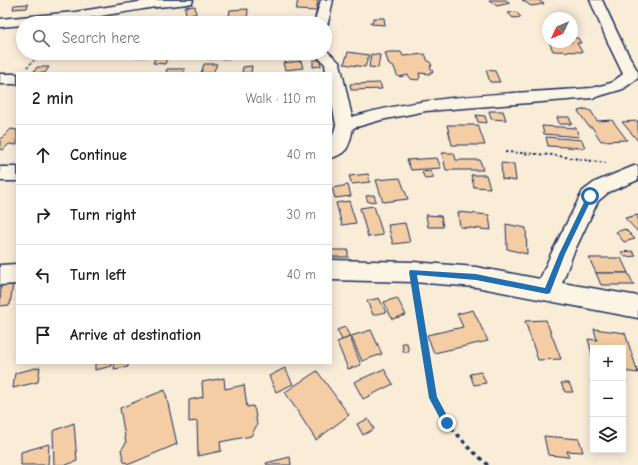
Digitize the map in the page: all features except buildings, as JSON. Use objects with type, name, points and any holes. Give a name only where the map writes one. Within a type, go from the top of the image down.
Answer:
[{"type":"street","points":[[44,16],[75,11],[187,0]]},
{"type":"street","points":[[323,16],[327,0]]},
{"type":"street","points":[[345,125],[378,115],[426,106],[593,93],[617,86],[635,76],[616,45],[596,0]]},
{"type":"street","points":[[0,23],[16,20]]},
{"type":"street","points":[[329,60],[332,63],[345,125],[339,147],[332,151]]},
{"type":"street","points":[[0,79],[16,75]]},
{"type":"street","points":[[547,291],[562,254],[590,196],[602,187],[636,173]]},
{"type":"street","points":[[0,174],[16,174]]},
{"type":"street","points":[[332,270],[413,272],[476,277],[638,307]]},
{"type":"street","points":[[0,275],[16,274]]},
{"type":"path","points":[[23,72],[35,60]]},
{"type":"path","points":[[506,152],[552,155],[615,164],[636,173]]},
{"type":"path","points":[[413,272],[433,398],[447,423],[469,448],[488,465]]},
{"type":"route","points":[[447,423],[433,398],[413,272],[476,277],[547,291],[562,254],[590,196]]}]
